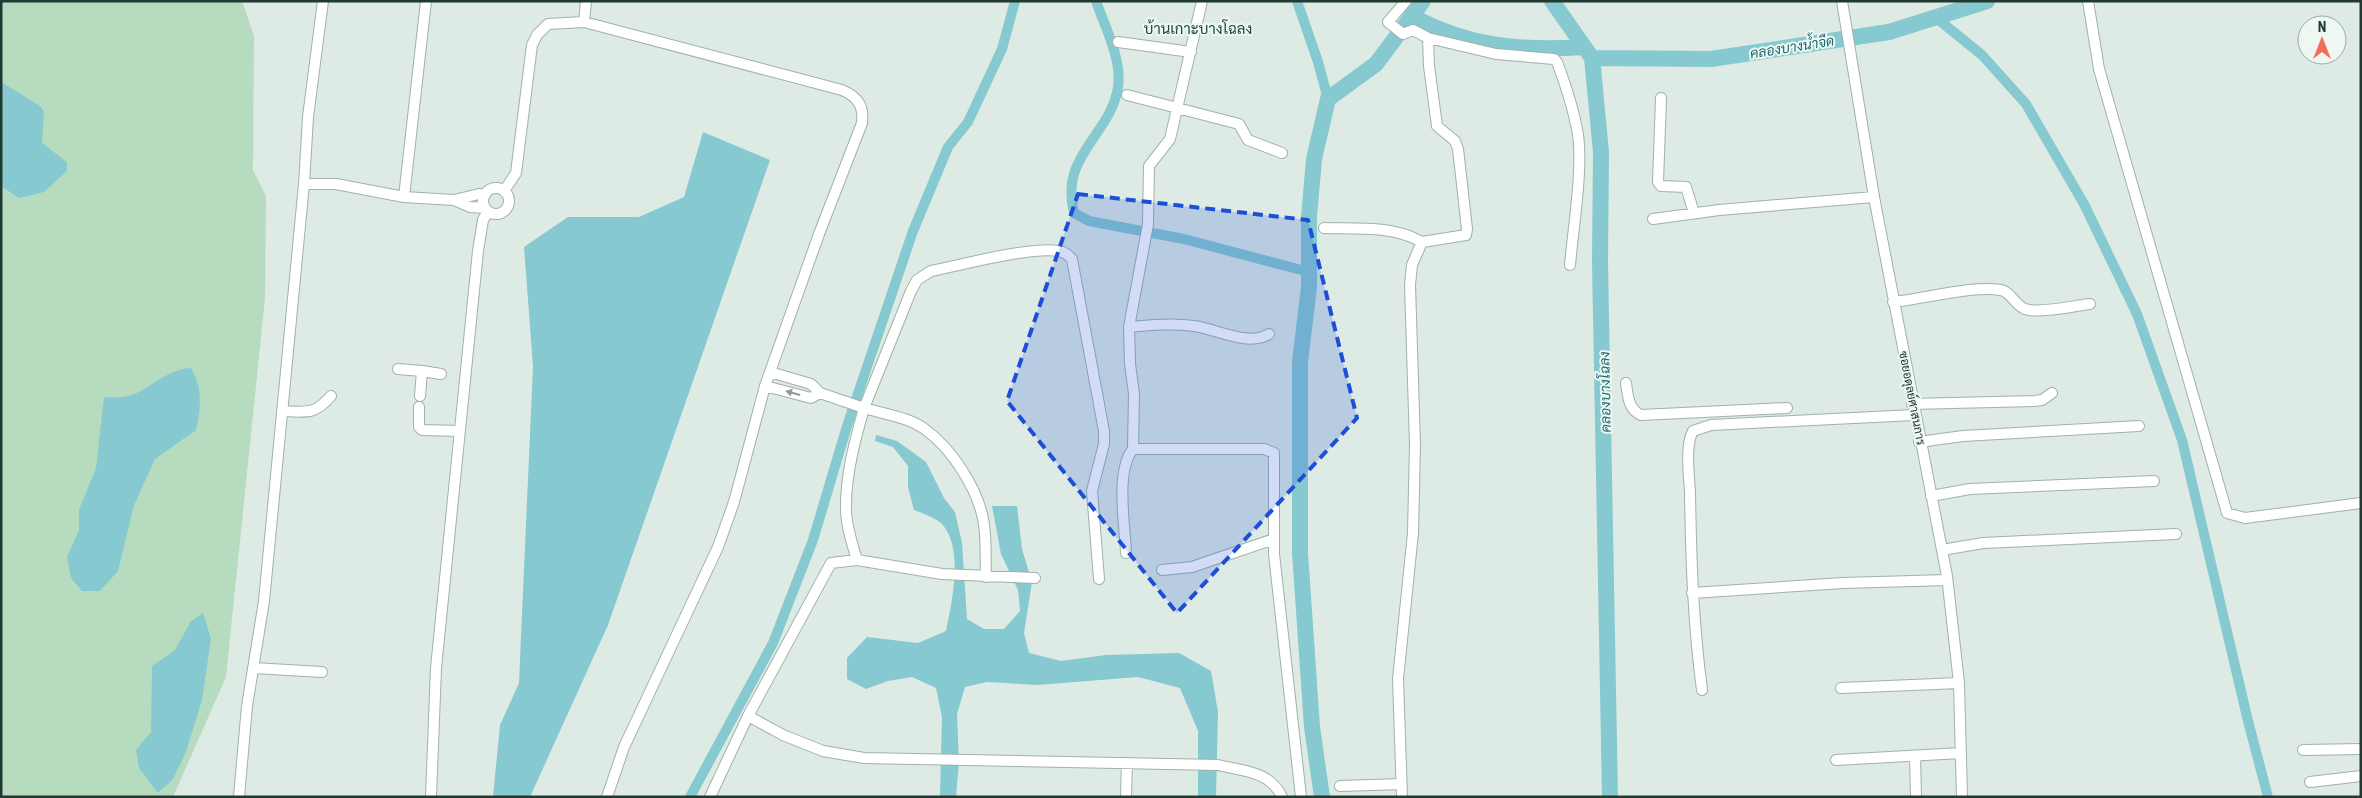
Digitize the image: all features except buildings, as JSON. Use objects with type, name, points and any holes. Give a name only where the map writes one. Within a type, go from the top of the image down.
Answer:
[{"type":"street","points":[[239,797],[247,706],[264,601],[304,184],[308,117],[324,1]]},
{"type":"street","points":[[404,197],[426,1]]},
{"type":"street","points":[[584,22],[586,1]]},
{"type":"street","points":[[1126,553],[1124,473],[1128,455],[1133,449],[1134,394],[1130,364],[1129,327],[1140,280],[1143,247],[1148,224],[1149,166],[1170,139],[1202,1]]},
{"type":"street","points":[[1406,1],[1388,22],[1403,34],[1413,30],[1428,38],[1496,54],[1554,59],[1557,62],[1568,92],[1578,137],[1578,171],[1570,265]]},
{"type":"street","name":"ซอยอดุลย์ศาสนการ","points":[[1842,1],[1851,68],[1874,197],[1914,415],[1947,580],[1959,683],[1962,797]]},
{"type":"street","points":[[2088,1],[2099,69],[2227,513],[2245,518],[2361,503]]},
{"type":"street","points":[[504,191],[516,173],[532,45],[537,35],[548,24],[584,22],[743,62],[842,90],[849,93],[862,106],[862,123],[819,234],[765,386],[734,502],[718,547],[624,747],[608,797]]},
{"type":"street","points":[[1324,228],[1406,233],[1422,242],[1466,235],[1467,229],[1458,149],[1455,141],[1437,126],[1429,66],[1428,38]]},
{"type":"street","points":[[1118,42],[1191,52]]},
{"type":"street","points":[[1127,95],[1178,110],[1239,124],[1248,140],[1282,153]]},
{"type":"street","points":[[1661,98],[1658,182],[1661,186],[1686,187],[1694,213]]},
{"type":"street","points":[[304,184],[336,184],[404,197],[454,200],[479,194],[484,195],[496,188],[504,191],[509,198],[506,210],[500,214],[470,207],[454,200]]},
{"type":"street","points":[[431,797],[436,668],[478,251],[486,210],[484,195]]},
{"type":"street","points":[[1653,219],[1694,213],[1874,197]]},
{"type":"street","points":[[1402,797],[1398,679],[1412,533],[1415,445],[1409,323],[1410,285],[1412,265],[1422,242]]},
{"type":"street","points":[[857,560],[849,534],[846,511],[860,407],[910,291],[924,274],[931,270],[1028,252],[1054,250],[1065,253],[1072,260],[1104,431],[1104,444],[1092,492],[1099,579]]},
{"type":"street","points":[[1894,302],[1966,292],[1999,290],[2005,291],[2021,307],[2032,310],[2090,304]]},
{"type":"street","points":[[1129,327],[1167,324],[1195,326],[1232,336],[1257,338],[1269,334]]},
{"type":"street","points":[[398,369],[441,374]]},
{"type":"street","points":[[420,396],[422,371]]},
{"type":"street","points":[[770,372],[811,384],[820,393],[836,400],[906,420],[926,430],[954,459],[971,482],[983,519],[986,577]]},
{"type":"street","points":[[1626,383],[1630,405],[1641,415],[1787,408]]},
{"type":"street","points":[[765,386],[811,398],[820,393]]},
{"type":"street","points":[[1912,404],[2034,401],[2042,400],[2052,392]]},
{"type":"street","points":[[282,411],[312,412],[321,408],[331,396]]},
{"type":"street","points":[[420,408],[419,427],[422,430],[460,430]]},
{"type":"street","points":[[1702,690],[1692,593],[1689,462],[1690,437],[1693,431],[1710,425],[1914,415]]},
{"type":"street","points":[[1920,442],[1963,436],[2139,426]]},
{"type":"street","points":[[1133,449],[1264,449],[1273,451],[1276,458],[1274,539],[1301,797]]},
{"type":"street","points":[[1931,496],[1970,489],[2154,481]]},
{"type":"street","points":[[1942,550],[1983,543],[2176,534]]},
{"type":"street","points":[[1162,570],[1192,567],[1274,539]]},
{"type":"street","points":[[710,797],[748,716],[828,566],[837,561],[857,560],[942,574],[1035,578]]},
{"type":"street","points":[[1692,593],[1843,583],[1947,580]]},
{"type":"street","points":[[253,668],[322,672]]},
{"type":"street","points":[[1841,688],[1959,683]]},
{"type":"street","points":[[748,716],[783,735],[829,753],[864,758],[959,762],[1218,765],[1263,775],[1277,786],[1282,797]]},
{"type":"street","points":[[2303,750],[2361,749]]},
{"type":"street","points":[[1836,760],[1961,753]]},
{"type":"street","points":[[1915,756],[1916,797]]},
{"type":"street","points":[[1126,797],[1127,763]]},
{"type":"street","points":[[2310,782],[2361,776]]},
{"type":"street","points":[[1340,786],[1401,784]]},
{"type":"highlighted area","points":[[1078,194],[1308,220],[1357,418],[1177,613],[1007,401]]},
{"type":"green space","points":[[1,1],[242,1],[254,36],[253,170],[266,196],[265,298],[226,677],[173,797],[1,797]]},
{"type":"water","points":[[1,82],[40,106],[44,112],[42,143],[67,162],[67,171],[44,192],[19,198],[1,186]]},
{"type":"water","points":[[703,132],[770,160],[608,625],[530,797],[493,797],[500,725],[519,683],[533,366],[524,247],[568,217],[639,217],[684,197]]},
{"type":"water","points":[[191,368],[198,383],[200,398],[196,430],[155,459],[134,505],[118,571],[100,591],[82,591],[71,578],[67,557],[79,530],[79,510],[96,468],[104,397],[120,397],[135,394],[169,374]]},
{"type":"water","points":[[876,435],[897,441],[926,462],[944,498],[955,512],[962,543],[967,619],[984,629],[1004,629],[1020,611],[1018,590],[1001,554],[992,506],[1017,506],[1022,549],[1032,582],[1024,633],[1029,653],[1061,661],[1106,655],[1179,653],[1211,671],[1218,712],[1216,797],[1198,797],[1198,731],[1180,688],[1138,677],[1037,685],[987,682],[965,687],[957,714],[959,762],[956,797],[940,797],[942,717],[936,688],[912,677],[888,681],[866,689],[847,679],[847,658],[867,637],[918,643],[946,631],[955,576],[953,547],[949,534],[942,524],[914,510],[908,487],[908,466],[893,447],[875,441]]},
{"type":"water","points":[[203,613],[211,639],[202,700],[186,752],[173,779],[158,793],[139,768],[136,750],[151,732],[152,666],[175,650],[191,621]]},
{"type":"waterway","points":[[690,797],[773,643],[813,540],[847,426],[913,231],[948,147],[968,122],[1002,49],[1015,1]]},
{"type":"waterway","points":[[1096,1],[1118,65],[1118,87],[1106,119],[1079,160],[1071,193],[1074,213],[1089,221],[1184,239],[1309,272]]},
{"type":"waterway","points":[[1297,1],[1318,62],[1328,99]]},
{"type":"waterway","points":[[1322,797],[1312,727],[1300,553],[1300,362],[1309,287],[1309,217],[1314,159],[1328,99],[1376,64],[1423,1]]},
{"type":"waterway","name":"คลองบางโฉลง","points":[[1552,1],[1592,58],[1601,152],[1600,262],[1610,797]]},
{"type":"waterway","name":"คลองบางน้ำจืด","points":[[1592,58],[1711,59],[1889,32],[1987,1]]},
{"type":"waterway","points":[[1411,16],[1454,34],[1495,45],[1538,48],[1584,47]]},
{"type":"waterway","points":[[1935,17],[1982,55],[2026,104],[2084,204],[2137,314],[2182,440],[2248,721],[2268,797]]},
{"type":"district","name":"บ้านเกาะบางโฉลง","points":[[1198,29]]}]
